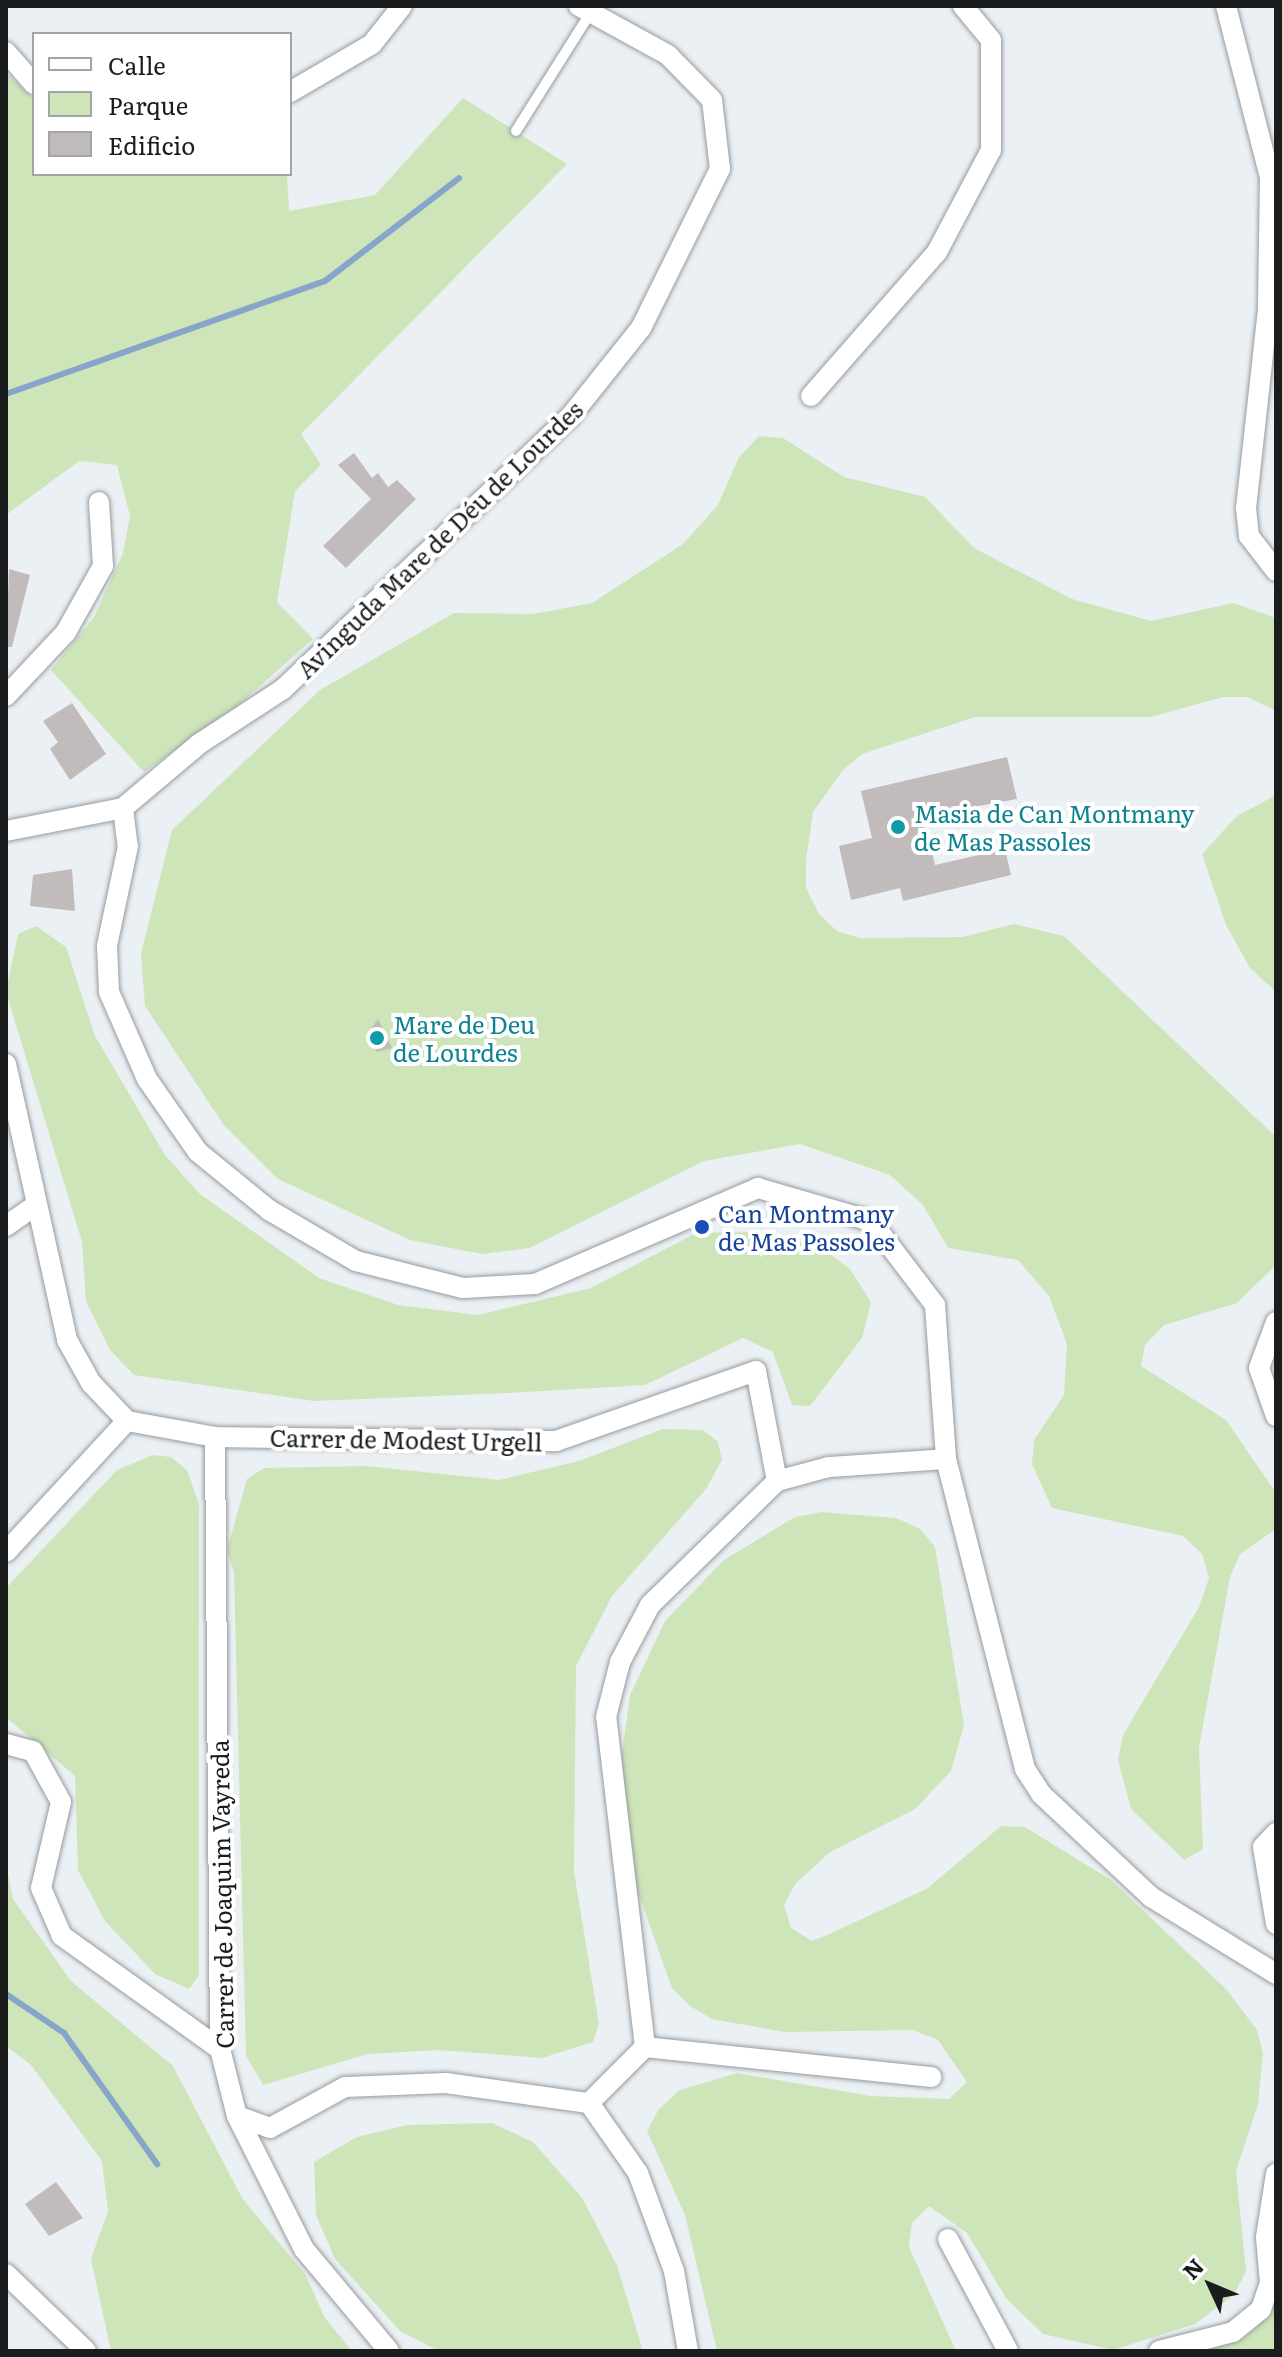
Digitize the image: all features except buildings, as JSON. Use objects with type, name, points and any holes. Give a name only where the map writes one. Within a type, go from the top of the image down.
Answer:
[{"type":"street","points":[[292,91],[372,44],[402,6]]},
{"type":"street","points":[[811,396],[937,252],[991,150],[991,40],[963,6]]},
{"type":"street","points":[[1226,6],[1270,177],[1268,309],[1246,508],[1249,536],[1276,571]]},
{"type":"street","name":"Avinguda Mare de Déu de Lourdes","points":[[6,831],[123,808],[199,744],[283,689],[570,417],[641,328],[720,169],[712,100],[668,55],[584,10]]},
{"type":"street","points":[[6,52],[32,82]]},
{"type":"street","points":[[6,696],[66,632],[103,566],[99,502]]},
{"type":"street","points":[[123,808],[128,846],[107,946],[109,992],[147,1079],[198,1152],[269,1210],[356,1261],[463,1288],[535,1284],[758,1188],[871,1221],[935,1305],[946,1459],[1025,1769],[1041,1794],[1151,1897],[1276,1974]]},
{"type":"street","points":[[6,1552],[127,1421],[91,1383],[67,1340],[33,1207],[7,1075]]},
{"type":"street","points":[[6,1226],[33,1207]]},
{"type":"street","points":[[1276,1322],[1259,1368],[1276,1416]]},
{"type":"street","name":"Carrer de Modest Urgell","points":[[127,1421],[215,1437],[556,1441],[756,1371],[777,1481]]},
{"type":"street","name":"Carrer de Joaquim Vayreda","points":[[215,1437],[220,2049],[237,2116],[304,2249],[389,2351]]},
{"type":"street","points":[[645,2047],[606,1717],[620,1662],[650,1605],[777,1481],[829,1467],[946,1459]]},
{"type":"street","points":[[6,1744],[33,1751],[61,1802],[41,1888],[62,1936],[220,2049]]},
{"type":"street","points":[[1276,1833],[1263,1847],[1276,1924]]},
{"type":"street","points":[[645,2047],[931,2077]]},
{"type":"street","points":[[589,2103],[645,2047]]},
{"type":"street","points":[[237,2116],[270,2128],[345,2087],[446,2083],[589,2103],[638,2173],[674,2271],[688,2351]]},
{"type":"street","points":[[1159,2351],[1233,2332],[1261,2309],[1270,2283],[1266,2237],[1276,2174]]},
{"type":"street","points":[[948,2239],[1009,2349]]},
{"type":"street","points":[[6,2274],[86,2351]]},
{"type":"lane","points":[[516,131],[584,10]]},
{"type":"green space","points":[[6,73],[32,97],[32,176],[287,176],[289,211],[375,195],[463,98],[567,164],[301,434],[321,465],[295,491],[277,602],[313,639],[243,701],[144,772],[51,670],[94,617],[123,553],[130,516],[117,465],[79,461],[6,515]]},
{"type":"green space","points":[[759,436],[783,438],[844,477],[925,497],[974,548],[1072,599],[1151,621],[1233,603],[1276,618],[1276,711],[1247,697],[1223,697],[1151,717],[975,717],[862,754],[843,770],[813,812],[806,861],[806,888],[819,914],[837,931],[860,938],[963,937],[1014,924],[1064,936],[1276,1137],[1276,1265],[1237,1303],[1164,1325],[1145,1345],[1141,1366],[1226,1420],[1276,1493],[1276,1529],[1240,1554],[1230,1577],[1199,1747],[1203,1849],[1184,1860],[1131,1809],[1118,1760],[1123,1735],[1199,1607],[1209,1578],[1202,1554],[1183,1536],[1052,1508],[1032,1464],[1034,1440],[1064,1395],[1067,1344],[1049,1296],[1018,1260],[948,1248],[923,1205],[890,1175],[800,1144],[704,1161],[529,1248],[482,1254],[410,1240],[278,1179],[223,1124],[145,1006],[141,954],[172,830],[320,690],[454,613],[533,614],[592,603],[683,544],[718,505],[739,457]]},
{"type":"green space","points":[[1276,795],[1276,992],[1250,968],[1226,925],[1202,854],[1237,816]]},
{"type":"green space","points":[[36,926],[66,947],[95,1036],[165,1155],[200,1194],[319,1278],[398,1305],[478,1315],[591,1288],[696,1233],[759,1232],[819,1246],[850,1269],[871,1302],[862,1338],[810,1406],[792,1405],[773,1352],[743,1338],[645,1385],[314,1401],[134,1375],[110,1350],[86,1301],[82,1242],[6,992],[18,934]]},
{"type":"green space","points":[[663,1429],[703,1430],[718,1442],[722,1460],[706,1489],[612,1596],[576,1666],[574,1872],[599,2024],[593,2042],[542,2058],[439,2050],[368,2054],[263,2085],[246,2056],[234,1573],[227,1550],[247,1479],[264,1468],[367,1466],[499,1480],[579,1461]]},
{"type":"green space","points":[[153,1455],[171,1457],[187,1470],[199,1504],[199,1975],[189,1989],[155,1974],[105,1921],[78,1870],[75,1776],[6,1717],[6,1588],[117,1470]]},
{"type":"green space","points":[[821,1512],[896,1518],[920,1529],[935,1547],[964,1725],[951,1771],[915,1809],[830,1852],[795,1884],[784,1905],[791,1928],[812,1941],[834,1932],[928,1888],[1001,1826],[1025,1827],[1111,1880],[1226,1989],[1257,2030],[1263,2053],[1258,2104],[1236,2171],[1246,2271],[1234,2295],[1195,2324],[1113,2350],[1043,2334],[1006,2298],[967,2233],[929,2206],[912,2223],[909,2247],[956,2351],[717,2351],[685,2215],[647,2131],[659,2109],[680,2090],[737,2073],[870,2096],[949,2099],[967,2082],[938,2040],[913,2030],[785,2032],[712,2019],[690,2006],[672,1988],[613,1822],[630,1695],[665,1621],[724,1560],[795,1517]]},
{"type":"green space","points":[[6,1863],[13,1899],[71,1981],[173,2066],[242,2198],[305,2274],[325,2318],[352,2351],[111,2351],[91,2259],[108,2211],[102,2161],[31,2065],[6,2046]]},
{"type":"green space","points":[[492,2123],[533,2142],[583,2199],[617,2266],[643,2351],[439,2351],[401,2332],[335,2259],[316,2215],[314,2162],[357,2137],[407,2125]]},
{"type":"green space","points":[[1276,2297],[1276,2351],[1198,2351],[1243,2338],[1271,2315]]},
{"type":"waterway","points":[[6,394],[325,281],[459,178]]},
{"type":"waterway","points":[[6,1994],[64,2033],[157,2164]]},
{"type":"place","name":"Masia de Can Montmany de Mas Passoles","points":[[898,827]]},
{"type":"place","name":"Mare de Deu de Lourdes","points":[[377,1038]]},
{"type":"place","name":"Can Montmany de Mas Passoles","points":[[702,1227]]}]
